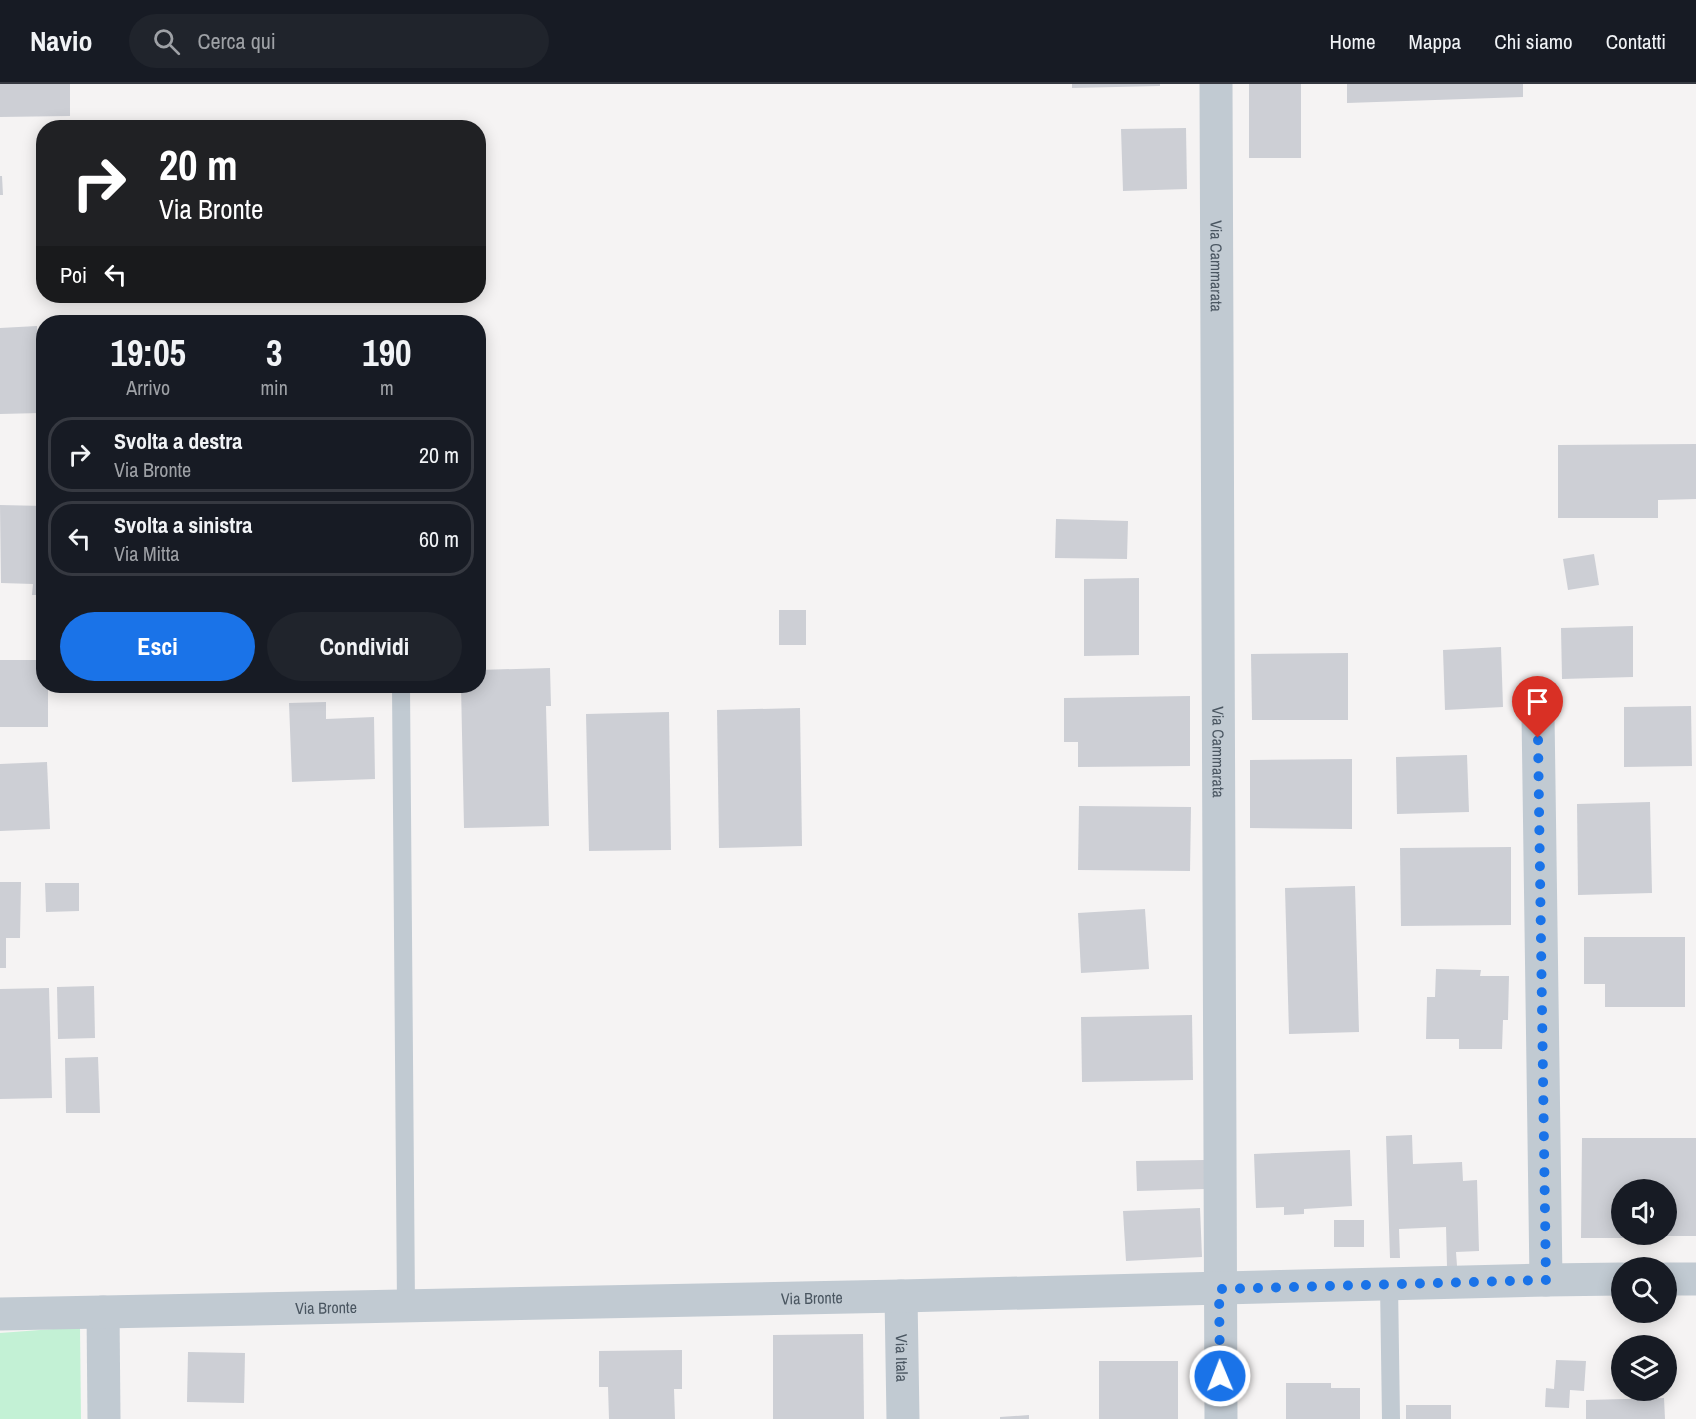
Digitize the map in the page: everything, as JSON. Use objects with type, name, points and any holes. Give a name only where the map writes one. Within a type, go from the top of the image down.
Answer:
[{"type":"street","name":"Via Cammarata","points":[[1216,84],[1221,1419]]},
{"type":"street","points":[[1538,714],[1546,1280]]},
{"type":"street","points":[[1677,1279],[1696,1279]]},
{"type":"street","name":"Via Bronte","points":[[0,1314],[1611,1280]]},
{"type":"street","name":"Via Itala","points":[[901,1296],[903,1419]]},
{"type":"street","points":[[103,1312],[104,1419]]},
{"type":"lane","points":[[401,693],[406,1306]]},
{"type":"lane","points":[[1389,1284],[1391,1419]]},
{"type":"green space","points":[[80,1327],[81,1419],[0,1419],[0,1333]]},
{"type":"building","points":[[0,84],[70,84],[70,116],[0,117]]},
{"type":"building","points":[[1072,84],[1160,84],[1160,86],[1072,88]]},
{"type":"building","points":[[1249,84],[1301,84],[1301,158],[1249,158]]},
{"type":"building","points":[[1347,84],[1523,84],[1523,97],[1347,103]]},
{"type":"building","points":[[1186,128],[1187,189],[1123,191],[1121,129]]},
{"type":"building","points":[[0,176],[2,176],[3,195],[0,195]]},
{"type":"building","points":[[36,326],[36,413],[0,414],[0,328]]},
{"type":"building","points":[[1696,444],[1696,499],[1658,500],[1658,518],[1558,518],[1558,445]]},
{"type":"building","points":[[0,505],[36,506],[36,595],[32,595],[33,584],[1,583]]},
{"type":"building","points":[[1056,519],[1128,521],[1127,559],[1055,558]]},
{"type":"building","points":[[1594,554],[1599,585],[1568,590],[1563,559]]},
{"type":"building","points":[[1139,578],[1139,655],[1084,656],[1084,579]]},
{"type":"building","points":[[779,610],[806,610],[806,645],[779,645]]},
{"type":"building","points":[[1633,626],[1633,677],[1562,679],[1561,628]]},
{"type":"building","points":[[1501,647],[1503,707],[1445,710],[1443,650]]},
{"type":"building","points":[[1348,653],[1348,720],[1252,720],[1251,654]]},
{"type":"building","points":[[0,660],[36,660],[36,693],[48,693],[48,727],[0,727]]},
{"type":"building","points":[[550,668],[551,706],[546,706],[549,826],[464,828],[461,693],[486,693],[486,670]]},
{"type":"building","points":[[1190,696],[1190,766],[1078,767],[1078,742],[1064,742],[1064,698]]},
{"type":"building","points":[[326,702],[326,719],[374,717],[375,779],[292,782],[289,703]]},
{"type":"building","points":[[1691,706],[1692,766],[1624,767],[1624,707]]},
{"type":"building","points":[[800,708],[802,846],[719,848],[717,710]]},
{"type":"building","points":[[669,712],[671,850],[589,851],[586,714]]},
{"type":"building","points":[[1467,755],[1469,812],[1397,814],[1396,757]]},
{"type":"building","points":[[1352,759],[1352,829],[1250,828],[1250,760]]},
{"type":"building","points":[[47,762],[50,829],[0,831],[0,764]]},
{"type":"building","points":[[1650,802],[1652,893],[1578,895],[1577,804]]},
{"type":"building","points":[[1079,806],[1191,807],[1190,871],[1078,870]]},
{"type":"building","points":[[1511,847],[1511,925],[1401,926],[1400,848]]},
{"type":"building","points":[[0,882],[21,882],[20,938],[6,938],[6,968],[0,968]]},
{"type":"building","points":[[45,883],[79,883],[79,911],[46,912]]},
{"type":"building","points":[[1355,886],[1359,1032],[1289,1034],[1285,888]]},
{"type":"building","points":[[1145,909],[1149,969],[1081,973],[1078,913]]},
{"type":"building","points":[[1584,937],[1685,937],[1685,1007],[1605,1007],[1605,984],[1584,984]]},
{"type":"building","points":[[1436,969],[1481,970],[1480,976],[1509,976],[1508,1020],[1503,1020],[1502,1049],[1459,1049],[1459,1039],[1426,1039],[1427,997],[1435,997]]},
{"type":"building","points":[[94,986],[95,1038],[58,1039],[57,987]]},
{"type":"building","points":[[49,988],[52,1098],[0,1099],[0,989]]},
{"type":"building","points":[[1192,1015],[1193,1080],[1082,1082],[1081,1017]]},
{"type":"building","points":[[98,1057],[100,1113],[66,1113],[65,1058]]},
{"type":"building","points":[[1412,1135],[1413,1164],[1462,1162],[1463,1181],[1477,1180],[1479,1251],[1456,1252],[1457,1266],[1447,1267],[1446,1227],[1399,1229],[1400,1258],[1390,1258],[1386,1136]]},
{"type":"building","points":[[1582,1138],[1696,1138],[1696,1236],[1677,1236],[1677,1179],[1611,1179],[1611,1238],[1581,1238]]},
{"type":"building","points":[[1350,1150],[1352,1206],[1304,1209],[1304,1214],[1284,1215],[1284,1207],[1256,1208],[1254,1154]]},
{"type":"building","points":[[1205,1160],[1205,1189],[1137,1191],[1136,1161]]},
{"type":"building","points":[[1200,1208],[1202,1257],[1126,1261],[1123,1211]]},
{"type":"building","points":[[1334,1220],[1364,1220],[1364,1247],[1334,1247]]},
{"type":"building","points":[[863,1334],[864,1419],[773,1419],[773,1335]]},
{"type":"building","points":[[682,1350],[682,1389],[674,1389],[675,1419],[609,1419],[608,1387],[599,1387],[599,1351]]},
{"type":"building","points":[[188,1352],[245,1353],[244,1403],[187,1402]]},
{"type":"building","points":[[1556,1360],[1586,1361],[1584,1391],[1570,1390],[1569,1408],[1545,1407],[1546,1388],[1554,1389]]},
{"type":"building","points":[[1099,1361],[1178,1361],[1178,1419],[1099,1419]]},
{"type":"building","points":[[1286,1383],[1331,1383],[1331,1388],[1360,1388],[1360,1419],[1286,1419]]},
{"type":"building","points":[[1586,1400],[1664,1401],[1665,1419],[1586,1419]]},
{"type":"building","points":[[1406,1405],[1451,1405],[1451,1419],[1406,1419]]},
{"type":"building","points":[[1029,1415],[1029,1419],[1000,1419],[1000,1417]]},
{"type":"route","points":[[1220,1376],[1219,1289],[1546,1280],[1538,738]]}]
